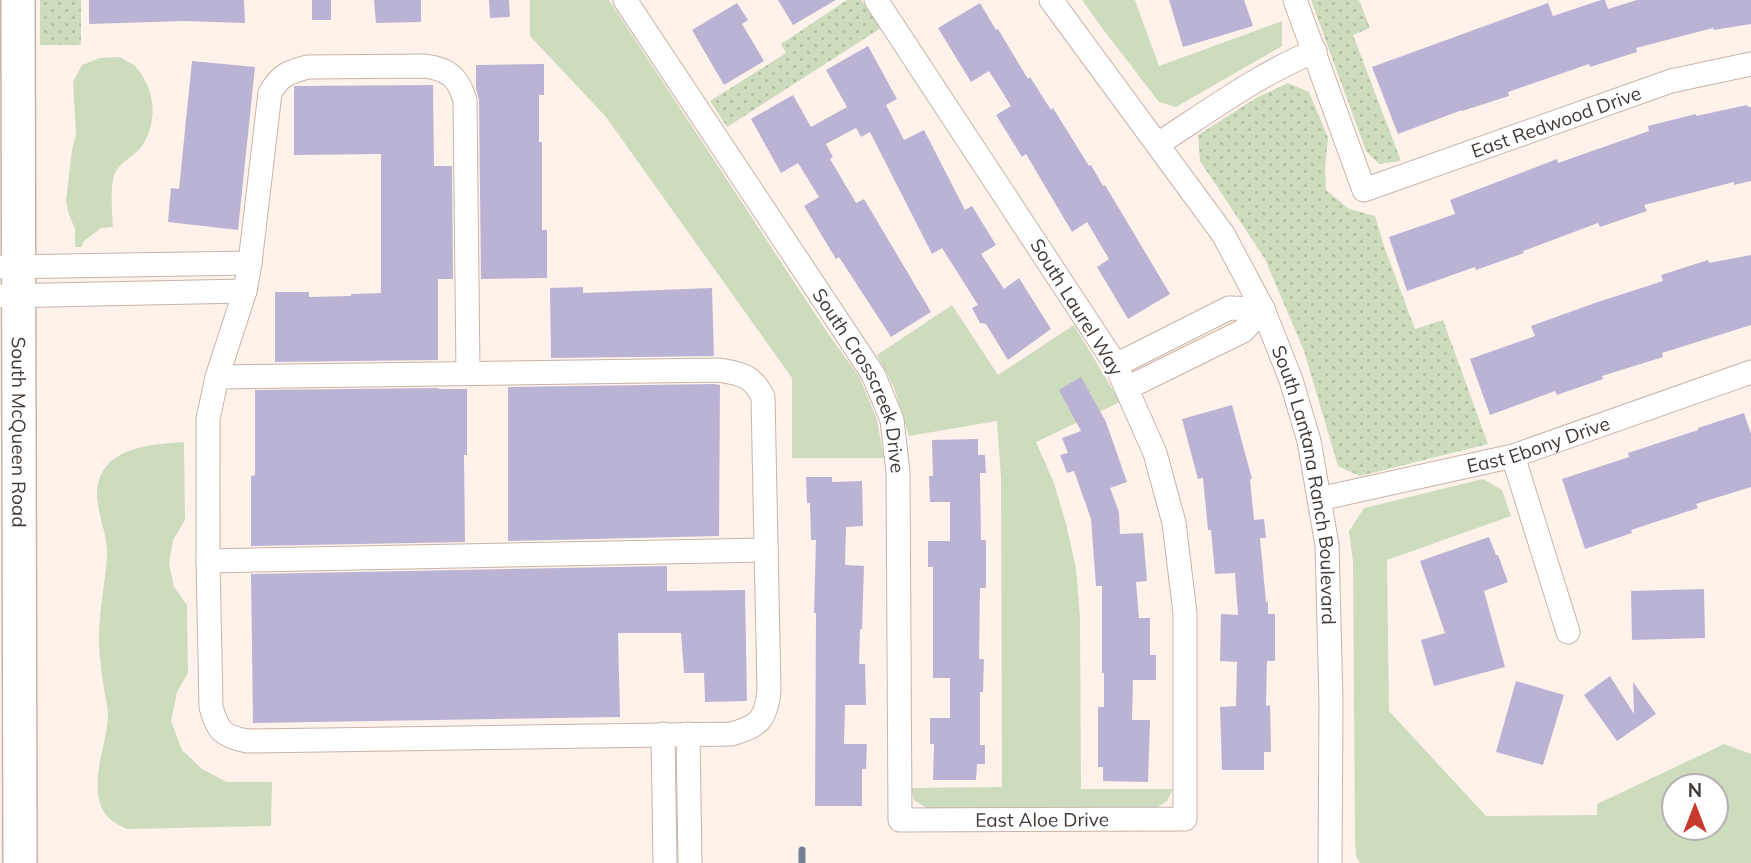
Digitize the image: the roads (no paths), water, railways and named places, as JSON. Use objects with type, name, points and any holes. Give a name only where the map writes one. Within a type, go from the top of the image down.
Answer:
[{"type":"main road","name":"South McQueen Road","points":[[18,0],[9,281],[20,863]]},
{"type":"street","name":"South Crosscreek Drive","points":[[625,0],[873,374],[892,420],[898,472],[900,820]]},
{"type":"street","name":"South Laurel Way","points":[[876,0],[1116,365],[1155,453],[1174,523],[1185,613],[1185,819]]},
{"type":"street","name":"South Lantana Ranch Boulevard","points":[[1051,0],[1223,234],[1263,309],[1291,380],[1305,429],[1327,545],[1331,702],[1330,863]]},
{"type":"street","points":[[1158,144],[1249,85],[1315,51],[1295,0]]},
{"type":"street","name":"East Redwood Drive","points":[[1315,51],[1364,190],[1671,81],[1751,64]]},
{"type":"street","points":[[217,377],[468,374],[719,370],[741,374],[757,384],[763,397],[769,691],[767,708],[760,720],[747,730],[731,734],[247,741],[229,738],[216,725],[211,707],[208,419],[217,377],[245,291],[270,93],[278,79],[307,67],[424,66],[438,68],[450,74],[461,87],[465,100],[468,374]]},
{"type":"street","points":[[9,281],[144,265],[250,263]]},
{"type":"street","points":[[144,265],[144,293]]},
{"type":"street","points":[[9,281],[144,293],[245,291]]},
{"type":"street","points":[[1116,365],[1229,308],[1263,309]]},
{"type":"street","points":[[1127,388],[1243,331],[1263,309]]},
{"type":"street","name":"East Ebony Drive","points":[[1319,499],[1513,456],[1751,372]]},
{"type":"street","points":[[1513,456],[1568,632]]},
{"type":"street","points":[[208,561],[766,550]]},
{"type":"street","points":[[663,734],[665,863]]},
{"type":"street","points":[[688,734],[690,863]]},
{"type":"street","name":"East Aloe Drive","points":[[900,820],[1185,819]]},
{"type":"street","points":[[664,821],[689,821]]},
{"type":"waterway","points":[[802,850],[802,863]]}]
